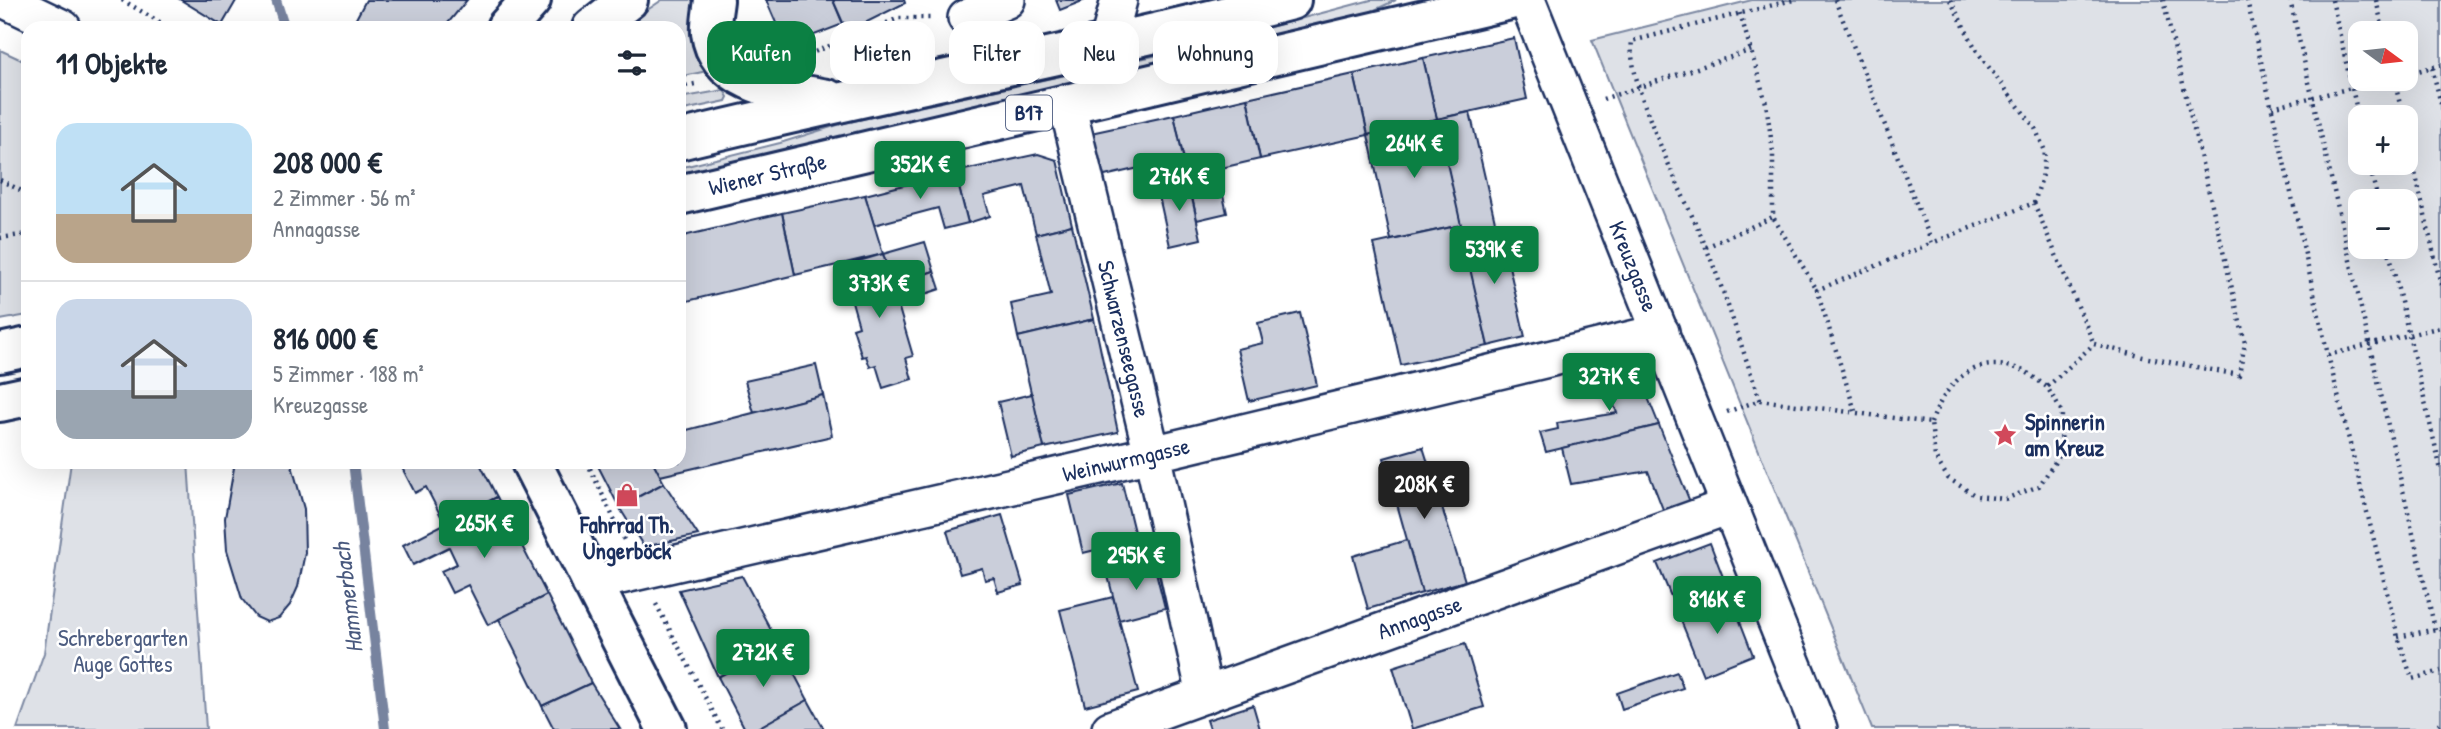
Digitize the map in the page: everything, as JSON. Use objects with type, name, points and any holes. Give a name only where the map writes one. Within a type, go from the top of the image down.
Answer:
[{"type":"main road","points":[[512,21],[531,0]]},
{"type":"main road","points":[[601,21],[628,0]]},
{"type":"main road","points":[[712,21],[714,0]]},
{"type":"main road","name":"B17","points":[[1139,37],[1292,0]]},
{"type":"main road","name":"Wiener Straße","points":[[686,193],[1067,104],[1464,5],[1510,0]]},
{"type":"main road","name":"B17","points":[[686,137],[835,101],[1059,55]]},
{"type":"main road","points":[[763,84],[835,101]]},
{"type":"main road","points":[[0,354],[21,349]]},
{"type":"main road","points":[[0,402],[21,398]]},
{"type":"main road","points":[[534,469],[590,583],[667,729]]},
{"type":"street","points":[[5,0],[48,21]]},
{"type":"street","points":[[965,18],[1007,0]]},
{"type":"street","points":[[1113,21],[1119,0]]},
{"type":"street","name":"Kreuzgasse","points":[[1527,0],[1819,729]]},
{"type":"street","name":"Schwarzenseegasse","points":[[1067,104],[1152,454],[1205,695]]},
{"type":"street","name":"Weinwurmgasse","points":[[590,583],[1152,454],[1661,332]]},
{"type":"street","name":"Annagasse","points":[[1110,729],[1729,506]]},
{"type":"path","points":[[122,0],[158,21]]},
{"type":"path","points":[[1760,400],[1706,247],[1651,121],[1630,55],[1632,41],[1793,0]]},
{"type":"path","points":[[1835,0],[1932,243]]},
{"type":"path","points":[[1950,0],[1978,53],[2035,128],[2045,152],[2043,174],[2034,203],[2094,344]]},
{"type":"path","points":[[2094,344],[2143,357],[2239,375],[2245,344],[2163,0]]},
{"type":"path","points":[[2247,0],[2328,355],[2398,637],[2412,679],[2441,671]]},
{"type":"path","points":[[2290,0],[2369,345],[2438,629],[2398,637]]},
{"type":"path","points":[[2332,0],[2348,74]]},
{"type":"path","points":[[2376,0],[2381,21]]},
{"type":"path","points":[[1740,13],[1766,103],[1773,152],[1773,217],[1817,290],[1855,412]]},
{"type":"path","points":[[816,51],[899,18],[965,18]]},
{"type":"path","points":[[1571,111],[1639,85],[1752,50]]},
{"type":"path","points":[[2418,71],[2441,65]]},
{"type":"path","points":[[2432,68],[2441,104]]},
{"type":"path","points":[[686,86],[707,82]]},
{"type":"path","points":[[2272,107],[2348,89]]},
{"type":"path","points":[[2416,175],[2441,285]]},
{"type":"path","points":[[0,180],[21,190]]},
{"type":"path","points":[[1817,290],[2034,203]]},
{"type":"path","points":[[1706,247],[1773,217]]},
{"type":"path","points":[[0,238],[21,235]]},
{"type":"path","points":[[2392,259],[2441,470]]},
{"type":"path","points":[[2328,355],[2441,327]]},
{"type":"path","points":[[2047,387],[2094,344]]},
{"type":"path","points":[[1983,366],[2020,369],[2047,387],[2062,412],[2061,453],[2039,486],[2005,499],[1976,496],[1948,478],[1935,457],[1931,423],[1942,395],[1960,377],[1983,366]]},
{"type":"path","points":[[1697,424],[1760,400],[1931,423]]},
{"type":"path","points":[[590,469],[639,572],[722,729]]},
{"type":"path","points":[[2433,729],[2441,722]]},
{"type":"green space","points":[[662,0],[697,0],[696,46],[707,71],[686,76],[686,21],[631,21]]},
{"type":"green space","points":[[1371,0],[1396,0],[1366,14],[1278,34],[1278,25]]},
{"type":"green space","points":[[1752,0],[2441,0],[2441,729],[1872,729],[1592,40]]},
{"type":"green space","points":[[0,50],[21,60],[21,316],[0,320]]},
{"type":"green space","points":[[1153,56],[1153,63],[1139,66],[1139,59]]},
{"type":"green space","points":[[1059,76],[1059,84],[1063,84],[686,173],[686,166],[780,143],[844,123],[1024,84],[1045,84],[1045,80]]},
{"type":"green space","points":[[724,90],[728,97],[726,101],[686,110],[686,97]]},
{"type":"green space","name":"Schrebergarten Auge Gottes","points":[[70,469],[188,469],[206,729],[17,729],[44,653]]},
{"type":"building","points":[[181,0],[236,1],[224,21],[215,21]]},
{"type":"building","points":[[366,0],[467,0],[450,21],[355,21]]},
{"type":"building","points":[[766,0],[833,0],[842,21],[830,21],[830,29],[816,34],[816,21],[775,21]]},
{"type":"building","points":[[833,0],[904,0],[905,3],[869,21],[842,21]]},
{"type":"building","points":[[1056,0],[1085,0],[1060,10]]},
{"type":"building","points":[[1514,38],[1527,99],[1437,119],[1423,58]]},
{"type":"building","points":[[1423,58],[1437,119],[1368,135],[1354,74]]},
{"type":"building","points":[[1354,74],[1368,135],[1260,159],[1247,98]]},
{"type":"building","points":[[1247,98],[1260,159],[1217,169],[1227,213],[1197,220],[1174,115]]},
{"type":"building","points":[[1470,112],[1496,226],[1462,234],[1437,119]]},
{"type":"building","points":[[1174,115],[1188,180],[1157,187],[1152,165],[1096,178],[1086,134]]},
{"type":"building","points":[[1437,119],[1461,225],[1391,240],[1368,135]]},
{"type":"building","points":[[1038,154],[1057,160],[1072,225],[1036,234],[1024,186],[984,196],[990,216],[968,223],[955,172]]},
{"type":"building","points":[[955,172],[968,223],[944,229],[938,208],[874,225],[865,195]]},
{"type":"building","points":[[1188,180],[1201,239],[1170,246],[1157,187]]},
{"type":"building","points":[[865,195],[883,254],[795,275],[782,213]]},
{"type":"building","points":[[782,213],[795,275],[686,301],[686,235]]},
{"type":"building","points":[[1072,225],[1094,319],[1018,337],[1011,304],[1051,295],[1036,234]]},
{"type":"building","points":[[1461,225],[1488,346],[1401,365],[1374,244]]},
{"type":"building","points":[[1500,226],[1525,337],[1488,346],[1462,234]]},
{"type":"building","points":[[925,242],[934,271],[892,284],[883,254]]},
{"type":"building","points":[[883,254],[913,356],[906,358],[912,379],[883,388],[876,365],[870,367],[866,356],[862,357],[853,328],[859,326],[842,266]]},
{"type":"building","points":[[934,271],[940,289],[913,298],[907,280]]},
{"type":"building","points":[[1300,313],[1317,385],[1249,401],[1237,349],[1263,343],[1258,323]]},
{"type":"building","points":[[1094,319],[1118,432],[1044,448],[1018,337]]},
{"type":"building","points":[[1634,363],[1659,425],[1546,452],[1540,433],[1558,429],[1557,423],[1617,413],[1601,373]]},
{"type":"building","points":[[816,365],[823,395],[754,413],[745,381]]},
{"type":"building","points":[[1032,394],[1044,448],[1011,456],[998,402]]},
{"type":"building","points":[[823,395],[832,436],[660,476],[656,469],[686,469],[686,430]]},
{"type":"building","points":[[1659,425],[1690,502],[1664,512],[1648,471],[1571,484],[1562,448]]},
{"type":"building","points":[[1423,447],[1465,581],[1422,593],[1384,458]]},
{"type":"building","points":[[234,469],[293,469],[304,509],[305,553],[298,587],[290,605],[279,618],[267,622],[256,617],[242,599],[227,550],[225,518]]},
{"type":"building","points":[[403,469],[483,469],[497,497],[445,524],[426,487],[415,493]]},
{"type":"building","name":"Fahrrad Th. Ungerböck","points":[[600,469],[657,469],[664,483],[619,507]]},
{"type":"building","points":[[664,483],[698,535],[644,547],[619,507]]},
{"type":"building","points":[[1122,483],[1136,540],[1083,553],[1069,495]]},
{"type":"building","points":[[497,497],[547,595],[488,625],[468,585],[452,593],[441,571],[457,564],[449,547],[413,565],[403,545]]},
{"type":"building","points":[[1002,515],[1023,585],[998,592],[994,578],[985,580],[982,568],[960,574],[947,531]]},
{"type":"building","points":[[1407,540],[1422,593],[1368,609],[1353,556]]},
{"type":"building","points":[[1710,543],[1731,598],[1680,618],[1657,563]]},
{"type":"building","points":[[1154,564],[1165,608],[1119,620],[1108,576]]},
{"type":"building","points":[[742,576],[779,645],[718,677],[679,590]]},
{"type":"building","points":[[547,595],[591,683],[542,706],[499,619]]},
{"type":"building","points":[[1113,597],[1138,692],[1085,706],[1060,610]]},
{"type":"building","points":[[1731,598],[1753,655],[1703,675],[1680,618]]},
{"type":"building","points":[[1465,644],[1484,707],[1412,729],[1393,667]]},
{"type":"building","points":[[779,645],[808,700],[756,729],[745,729],[718,677]]},
{"type":"building","points":[[1677,672],[1683,688],[1622,709],[1617,693]]},
{"type":"building","points":[[591,683],[620,729],[554,729],[542,706]]},
{"type":"building","points":[[808,700],[824,729],[756,729]]},
{"type":"building","points":[[1253,705],[1260,729],[1210,729],[1207,720]]},
{"type":"waterway","name":"Hammerbach","points":[[276,0],[283,21]]},
{"type":"waterway","name":"Hammerbach","points":[[354,469],[385,729]]},
{"type":"place","name":"Spinnerin am Kreuz","points":[[2005,435]]},
{"type":"place","name":"Fahrrad Th. Ungerböck","points":[[627,495]]}]
